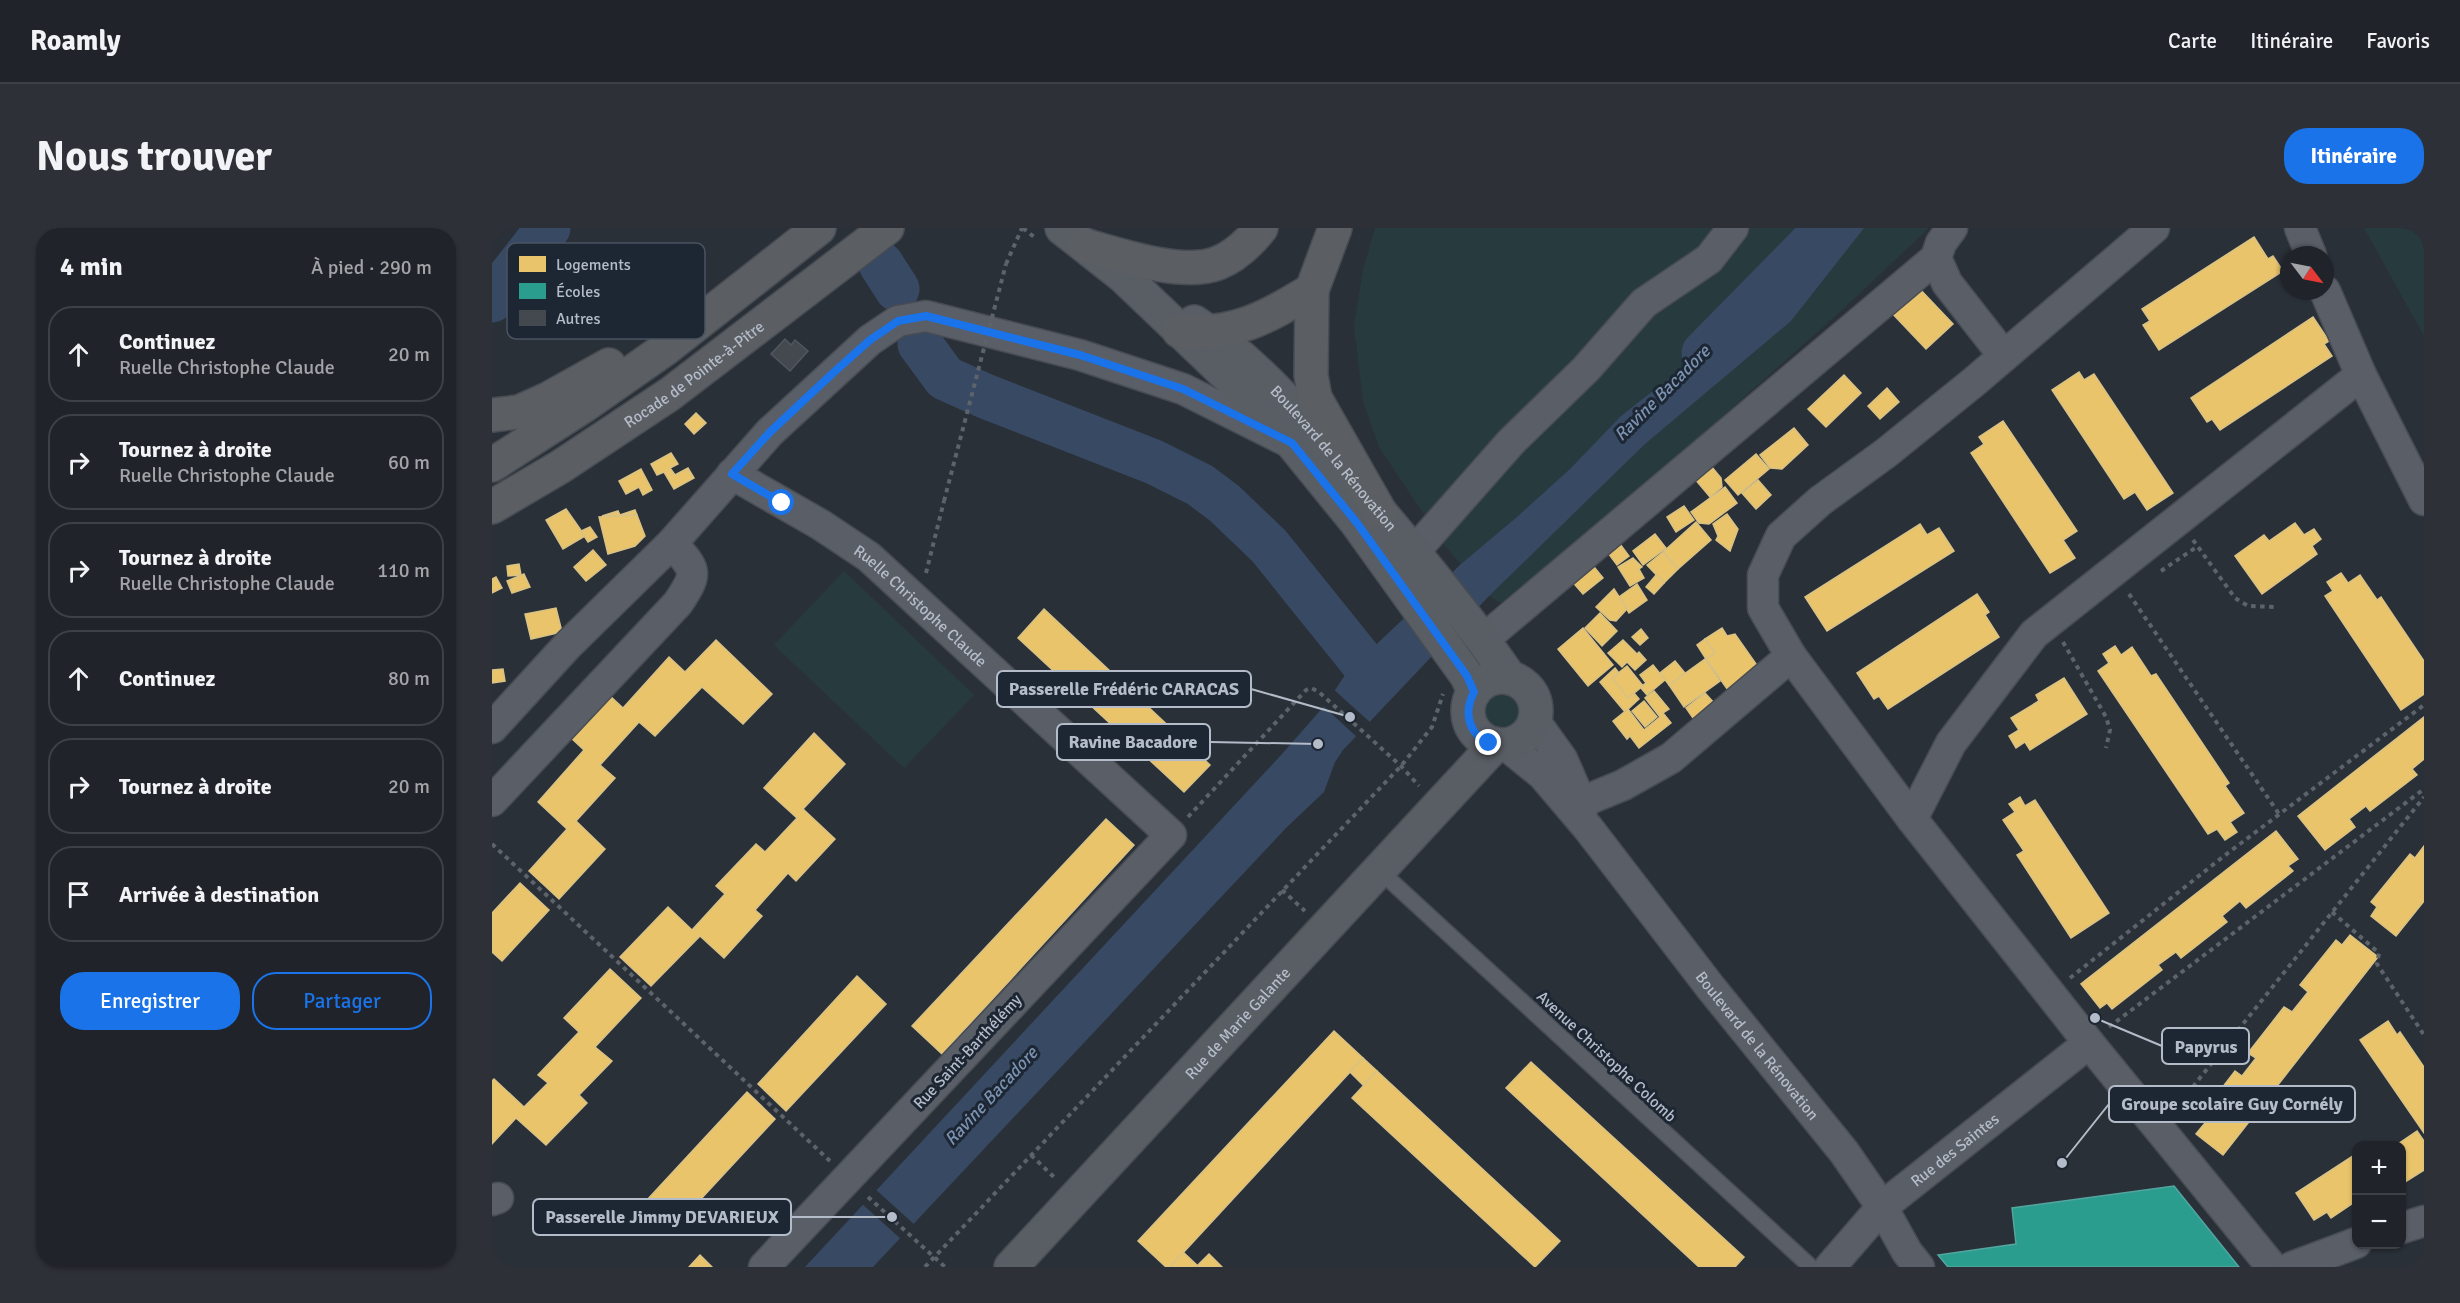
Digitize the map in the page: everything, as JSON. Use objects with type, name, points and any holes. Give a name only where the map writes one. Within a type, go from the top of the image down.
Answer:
[{"type":"highway","points":[[705,318],[819,228]]},
{"type":"highway","name":"Rocade de Pointe-à-Pitre","points":[[492,507],[560,467],[670,394],[887,228]]},
{"type":"highway","points":[[1073,237],[1147,262],[1183,268],[1216,264],[1248,244],[1261,228]]},
{"type":"highway","points":[[1335,228],[1312,290],[1311,375],[1316,398],[1380,512]]},
{"type":"highway","points":[[1195,332],[1234,328],[1270,316],[1312,290]]},
{"type":"highway","points":[[705,312],[724,303]]},
{"type":"highway","points":[[492,415],[519,412],[548,399],[650,339]]},
{"type":"highway","points":[[492,465],[612,386],[678,339]]},
{"type":"main road","name":"Boulevard de la Rénovation","points":[[1073,237],[1195,332],[1245,359],[1282,395],[1380,512],[1416,573],[1462,687]]},
{"type":"main road","name":"Boulevard de la Rénovation","points":[[1195,332],[1292,443],[1357,523],[1416,573],[1496,659],[1527,688],[1535,706],[1534,720]]},
{"type":"main road","points":[[1491,738],[1468,713],[1469,702],[1462,687],[1490,679],[1496,659]]},
{"type":"main road","name":"Rue de Marie Galante","points":[[1011,1267],[1465,779],[1491,738],[1522,739],[1528,733],[1534,720]]},
{"type":"street","points":[[1416,573],[1511,442],[1586,369],[1644,303],[1709,259],[1732,228]]},
{"type":"street","points":[[1496,659],[1935,258],[1941,243],[1952,228]]},
{"type":"street","points":[[2154,228],[2004,356],[1901,441],[1820,501],[1781,536],[1763,575],[1763,608],[1791,657],[1912,819],[2089,1043],[2272,1267]]},
{"type":"street","points":[[2300,228],[2307,246]]},
{"type":"street","points":[[1935,258],[1947,283],[2004,356]]},
{"type":"street","points":[[2329,300],[2361,375],[2424,500]]},
{"type":"street","points":[[492,728],[567,646],[672,543],[770,432],[870,340],[898,321],[926,316],[1080,355],[1183,389],[1292,443]]},
{"type":"street","points":[[1912,819],[1951,743],[2034,634],[2361,375]]},
{"type":"street","name":"Ruelle Christophe Claude","points":[[732,474],[821,525],[869,557],[1171,835]]},
{"type":"street","points":[[492,801],[678,603],[691,583],[693,572],[690,564],[672,543]]},
{"type":"street","points":[[1585,815],[1623,784],[1671,758],[1791,657]]},
{"type":"street","name":"Boulevard de la Rénovation","points":[[1534,720],[1562,759],[1585,815]]},
{"type":"street","name":"Boulevard de la Rénovation","points":[[1491,738],[1543,775],[1585,815],[1711,988],[1844,1152],[1882,1207],[1907,1252],[1919,1267]]},
{"type":"street","name":"Rue Saint-Barthélémy","points":[[764,1267],[854,1184],[1171,835]]},
{"type":"street","name":"Rue des Saintes","points":[[1830,1267],[1882,1207],[2089,1043]]},
{"type":"street","points":[[2406,1227],[2424,1221]]},
{"type":"street","points":[[2292,1267],[2352,1244]]},
{"type":"lane","name":"Avenue Christophe Colomb","points":[[1380,871],[1811,1267]]},
{"type":"path","points":[[918,603],[1006,264],[1022,228]]},
{"type":"path","points":[[2179,519],[2235,598],[2248,606],[2275,606]]},
{"type":"path","points":[[2114,571],[2279,814]]},
{"type":"path","points":[[2051,621],[2106,717],[2110,730],[2106,748]]},
{"type":"path","points":[[925,1267],[1401,766],[1462,687]]},
{"type":"path","points":[[1171,835],[1306,690],[1311,688],[1319,692],[1401,766]]},
{"type":"path","points":[[2050,994],[2279,814],[2424,705]]},
{"type":"path","points":[[2089,1043],[2424,789]]},
{"type":"path","points":[[2159,1129],[2424,797]]},
{"type":"path","points":[[492,844],[945,1267]]},
{"type":"path","points":[[2332,912],[2379,954],[2377,964],[2424,1035]]},
{"type":"green space","points":[[1375,228],[1929,228],[1842,310],[1517,599],[1501,603],[1489,596],[1445,546],[1379,447],[1363,401],[1354,326],[1363,270]]},
{"type":"green space","points":[[2364,228],[2424,228],[2424,336]]},
{"type":"green space","points":[[844,571],[974,695],[904,768],[774,645]]},
{"type":"green space","points":[[1502,690],[1515,696],[1521,709],[1515,722],[1502,728],[1489,722],[1483,709],[1489,696]]},
{"type":"water","points":[[1808,228],[1864,228],[1791,321],[1645,444],[1489,596],[1343,750],[1335,762],[1324,792],[1286,828],[873,1267],[805,1267],[1282,754],[1325,705],[1345,675],[1461,564],[1570,469],[1621,416],[1677,372],[1747,309],[1809,246]]},
{"type":"pier","points":[[1332,688],[1372,724],[1358,738],[1321,704]]},
{"type":"pier","points":[[874,1188],[916,1226],[902,1240],[861,1203]]},
{"type":"building: Logements","points":[[2254,237],[2268,259],[2273,256],[2280,266],[2280,273],[2159,350],[2143,325],[2150,321],[2142,309]]},
{"type":"building: Logements","points":[[1916,285],[1953,324],[1926,349],[1889,310]]},
{"type":"building: Logements","points":[[2313,317],[2329,341],[2324,344],[2332,356],[2220,430],[2212,419],[2207,422],[2191,398]]},
{"type":"building: Logements","points":[[2079,372],[2084,380],[2094,374],[2173,493],[2147,510],[2135,492],[2124,499],[2052,390]]},
{"type":"building: Logements","points":[[1844,375],[1861,393],[1826,427],[1808,409]]},
{"type":"building: Logements","points":[[1887,388],[1899,402],[1880,419],[1868,406]]},
{"type":"building: Logements","points":[[696,413],[706,423],[694,434],[685,424]]},
{"type":"building: Logements","points":[[2003,421],[2077,531],[2063,540],[2075,558],[2050,573],[1971,453],[1984,444],[1979,437]]},
{"type":"building: Logements","points":[[1794,428],[1808,445],[1782,469],[1770,468],[1760,455]]},
{"type":"building: Logements","points":[[671,453],[678,464],[670,468],[675,475],[688,468],[694,478],[674,489],[664,472],[657,475],[651,464]]},
{"type":"building: Logements","points":[[1756,454],[1769,469],[1738,495],[1725,480]]},
{"type":"building: Logements","points":[[1711,466],[1721,478],[1722,487],[1710,497],[1695,479]]},
{"type":"building: Logements","points":[[641,469],[652,490],[643,495],[639,487],[626,494],[619,481]]},
{"type":"building: Logements","points":[[1758,480],[1771,495],[1756,509],[1742,493]]},
{"type":"building: Logements","points":[[1725,487],[1737,503],[1709,524],[1699,523],[1691,512]]},
{"type":"building: Logements","points":[[1684,506],[1694,520],[1676,532],[1667,517]]},
{"type":"building: Logements","points":[[566,509],[585,536],[563,549],[546,520]]},
{"type":"building: Logements","points":[[635,510],[637,515],[602,516],[618,511],[620,515]]},
{"type":"building: Logements","points":[[1727,514],[1738,529],[1730,551],[1716,540],[1718,536],[1713,524]]},
{"type":"building: Logements","points":[[637,515],[645,536],[635,546],[608,554],[599,517]]},
{"type":"building: Logements","points":[[1696,522],[1711,540],[1678,569],[1663,552]]},
{"type":"building: Logements","points":[[2295,523],[2304,535],[2314,529],[2321,539],[2312,546],[2317,554],[2262,594],[2235,556],[2264,535],[2269,541]]},
{"type":"building: Logements","points":[[1920,524],[1927,535],[1939,528],[1954,551],[1827,631],[1805,597]]},
{"type":"building: Logements","points":[[590,527],[597,537],[588,542],[581,531]]},
{"type":"building: Logements","points":[[1655,534],[1666,548],[1643,565],[1633,551]]},
{"type":"building: Logements","points":[[1617,540],[1629,556],[1617,565],[1605,549]]},
{"type":"building: Logements","points":[[593,550],[606,565],[586,581],[574,567]]},
{"type":"building: Logements","points":[[1663,552],[1678,569],[1664,583],[1647,565]]},
{"type":"building: Logements","points":[[1633,558],[1642,567],[1639,569],[1644,578],[1630,586],[1618,567]]},
{"type":"building: Logements","points":[[1590,562],[1603,578],[1583,594],[1570,579]]},
{"type":"building: Logements","points":[[519,564],[521,575],[508,576],[507,566]]},
{"type":"building: Logements","points":[[2341,573],[2348,583],[2360,575],[2377,600],[2381,597],[2424,661],[2424,694],[2401,710],[2325,596],[2333,591],[2327,582]]},
{"type":"building: Logements","points":[[524,574],[530,587],[512,593],[507,581]]},
{"type":"building: Logements","points":[[1656,575],[1664,583],[1654,594],[1646,587]]},
{"type":"building: Logements","points":[[496,577],[502,588],[492,593],[492,579]]},
{"type":"building: Logements","points":[[1637,584],[1647,600],[1629,613],[1619,597]]},
{"type":"building: Logements","points":[[1614,589],[1627,609],[1616,621],[1610,620],[1596,607]]},
{"type":"building: Logements","points":[[1977,594],[1989,612],[1985,615],[1999,637],[1888,709],[1879,696],[1874,699],[1857,673]]},
{"type":"building: Logements","points":[[556,608],[562,632],[531,639],[525,614]]},
{"type":"building: Logements","points":[[1044,609],[1210,765],[1184,792],[1018,638]]},
{"type":"building: Logements","points":[[1600,613],[1617,631],[1602,646],[1585,628]]},
{"type":"building: Logements","points":[[1583,628],[1613,665],[1588,686],[1558,649]]},
{"type":"building: Logements","points":[[1722,628],[1727,636],[1735,634],[1761,671],[1730,693],[1706,659],[1715,653],[1705,639]]},
{"type":"building: Logements","points":[[1641,629],[1648,638],[1640,645],[1632,637]]},
{"type":"building: Logements","points":[[1705,639],[1715,653],[1706,659],[1697,645]]},
{"type":"building: Logements","points":[[716,640],[772,694],[743,724],[702,687],[655,736],[639,722],[600,765],[615,778],[576,821],[605,849],[559,899],[529,871],[567,829],[538,802],[584,750],[570,737],[609,695],[623,708],[669,657],[685,672]]},
{"type":"building: Logements","points":[[1623,640],[1646,660],[1635,670],[1627,662],[1622,667],[1608,653]]},
{"type":"building: Logements","points":[[2115,646],[2121,655],[2132,647],[2151,676],[2156,674],[2229,783],[2225,786],[2244,813],[2230,822],[2237,832],[2225,840],[2217,829],[2208,834],[2098,671],[2109,663],[2103,654]]},
{"type":"building: Logements","points":[[1705,659],[1720,681],[1684,707],[1669,685]]},
{"type":"building: Logements","points":[[1675,661],[1685,673],[1669,685],[1660,673]]},
{"type":"building: Logements","points":[[1653,665],[1665,680],[1647,695],[1640,687],[1646,683],[1640,675]]},
{"type":"building: Logements","points":[[1627,666],[1643,686],[1628,698],[1612,678]]},
{"type":"building: Logements","points":[[1615,668],[1619,673],[1612,678],[1628,698],[1634,693],[1639,699],[1625,712],[1600,682]]},
{"type":"building: Logements","points":[[503,669],[505,681],[492,683],[492,670]]},
{"type":"building: Logements","points":[[2064,678],[2087,714],[2030,750],[2025,742],[2016,748],[2009,736],[2019,730],[2011,718],[2039,701],[2036,695]]},
{"type":"building: Logements","points":[[1654,691],[1669,709],[1663,713],[1671,723],[1639,748],[1630,736],[1627,739],[1613,721],[1628,709],[1644,730],[1660,717],[1645,698]]},
{"type":"building: Logements","points":[[1705,693],[1715,704],[1695,721],[1686,708]]},
{"type":"building: Logements","points":[[1644,701],[1657,717],[1645,727],[1632,711]]},
{"type":"building: Logements","points":[[2424,717],[2424,759],[2412,769],[2417,775],[2370,811],[2366,806],[2349,819],[2355,827],[2325,850],[2298,816]]},
{"type":"building: Logements","points":[[814,733],[845,764],[803,809],[835,839],[796,881],[788,873],[755,910],[762,916],[724,958],[700,936],[651,986],[620,957],[668,907],[692,930],[725,894],[716,886],[756,844],[765,852],[797,818],[764,788]]},
{"type":"building: Logements","points":[[2020,797],[2025,806],[2035,800],[2109,913],[2071,938],[2017,855],[2024,851],[2003,820],[2015,812],[2009,804]]},
{"type":"building: Logements","points":[[1106,819],[1134,845],[942,1054],[912,1026]]},
{"type":"building: Logements","points":[[2276,831],[2298,859],[2288,866],[2293,871],[2246,908],[2240,901],[2222,916],[2227,922],[2181,958],[2176,952],[2158,965],[2162,970],[2112,1009],[2107,1003],[2100,1008],[2081,984]]},
{"type":"building: Logements","points":[[2424,846],[2424,901],[2396,936],[2371,916],[2377,907],[2371,902],[2410,854],[2415,858]]},
{"type":"building: Logements","points":[[520,883],[549,910],[502,961],[492,952],[492,913]]},
{"type":"building: Logements","points":[[2350,935],[2378,957],[2223,1155],[2196,1134],[2205,1123],[2199,1118],[2235,1071],[2242,1076],[2256,1058],[2248,1053],[2284,1007],[2292,1012],[2308,992],[2300,985],[2336,940],[2342,945]]},
{"type":"building: Logements","points":[[610,969],[641,998],[595,1047],[612,1061],[579,1095],[587,1103],[546,1145],[516,1118],[492,1144],[492,1081],[494,1079],[524,1107],[548,1083],[538,1075],[579,1032],[564,1018]]},
{"type":"building: Logements","points":[[857,976],[886,1004],[786,1111],[758,1084]]},
{"type":"building: Logements","points":[[2388,1021],[2397,1035],[2400,1032],[2424,1067],[2424,1133],[2360,1040]]},
{"type":"building: Logements","points":[[1334,1031],[1363,1058],[1170,1267],[1166,1267],[1138,1241]]},
{"type":"building: Logements","points":[[1363,1058],[1377,1071],[1363,1085],[1350,1072]]},
{"type":"building: Logements","points":[[1531,1062],[1744,1257],[1735,1267],[1699,1267],[1506,1088]]},
{"type":"building: Logements","points":[[1377,1071],[1560,1241],[1535,1267],[1352,1098]]},
{"type":"building: Logements","points":[[747,1092],[775,1119],[675,1227],[647,1200]]},
{"type":"building: Logements","points":[[2417,1131],[2424,1141],[2424,1170],[2406,1181],[2406,1141],[2402,1141]]},
{"type":"building: Logements","points":[[2352,1157],[2352,1204],[2331,1218],[2327,1212],[2314,1220],[2296,1193]]},
{"type":"building: Logements","points":[[1183,1252],[1198,1266],[1170,1267]]},
{"type":"building: Logements","points":[[1209,1254],[1222,1267],[1196,1267]]},
{"type":"building: Logements","points":[[700,1255],[712,1267],[689,1267]]},
{"type":"building: Écoles","points":[[2174,1186],[2239,1267],[1948,1267],[1938,1255],[2016,1244],[2012,1208]]},
{"type":"building: Autres","points":[[785,339],[791,345],[795,340],[808,351],[790,371],[771,354]]},
{"type":"waterway","points":[[536,243],[548,228]]},
{"type":"waterway","name":"Ravine Bacadore","points":[[1704,353],[1827,228]]},
{"type":"waterway","points":[[881,264],[897,289]]},
{"type":"waterway","points":[[492,300],[507,281]]},
{"type":"waterway","points":[[920,344],[945,378],[1154,462],[1200,485],[1224,503],[1269,546],[1376,679]]},
{"type":"place","name":"Passerelle Frédéric CARACAS","points":[[1350,717]]},
{"type":"place","name":"Ravine Bacadore","points":[[1318,744]]},
{"type":"place","name":"Papyrus","points":[[2095,1018]]},
{"type":"place","name":"Groupe scolaire Guy Cornély","points":[[2062,1163]]},
{"type":"place","name":"Passerelle Jimmy DEVARIEUX","points":[[892,1217]]},
{"type":"route","points":[[782,503],[732,474],[770,432],[833,373],[870,340],[898,321],[926,316],[1080,355],[1183,389],[1292,443],[1357,523],[1467,676],[1474,692],[1469,702],[1468,713],[1471,725],[1478,736],[1489,743]]}]
